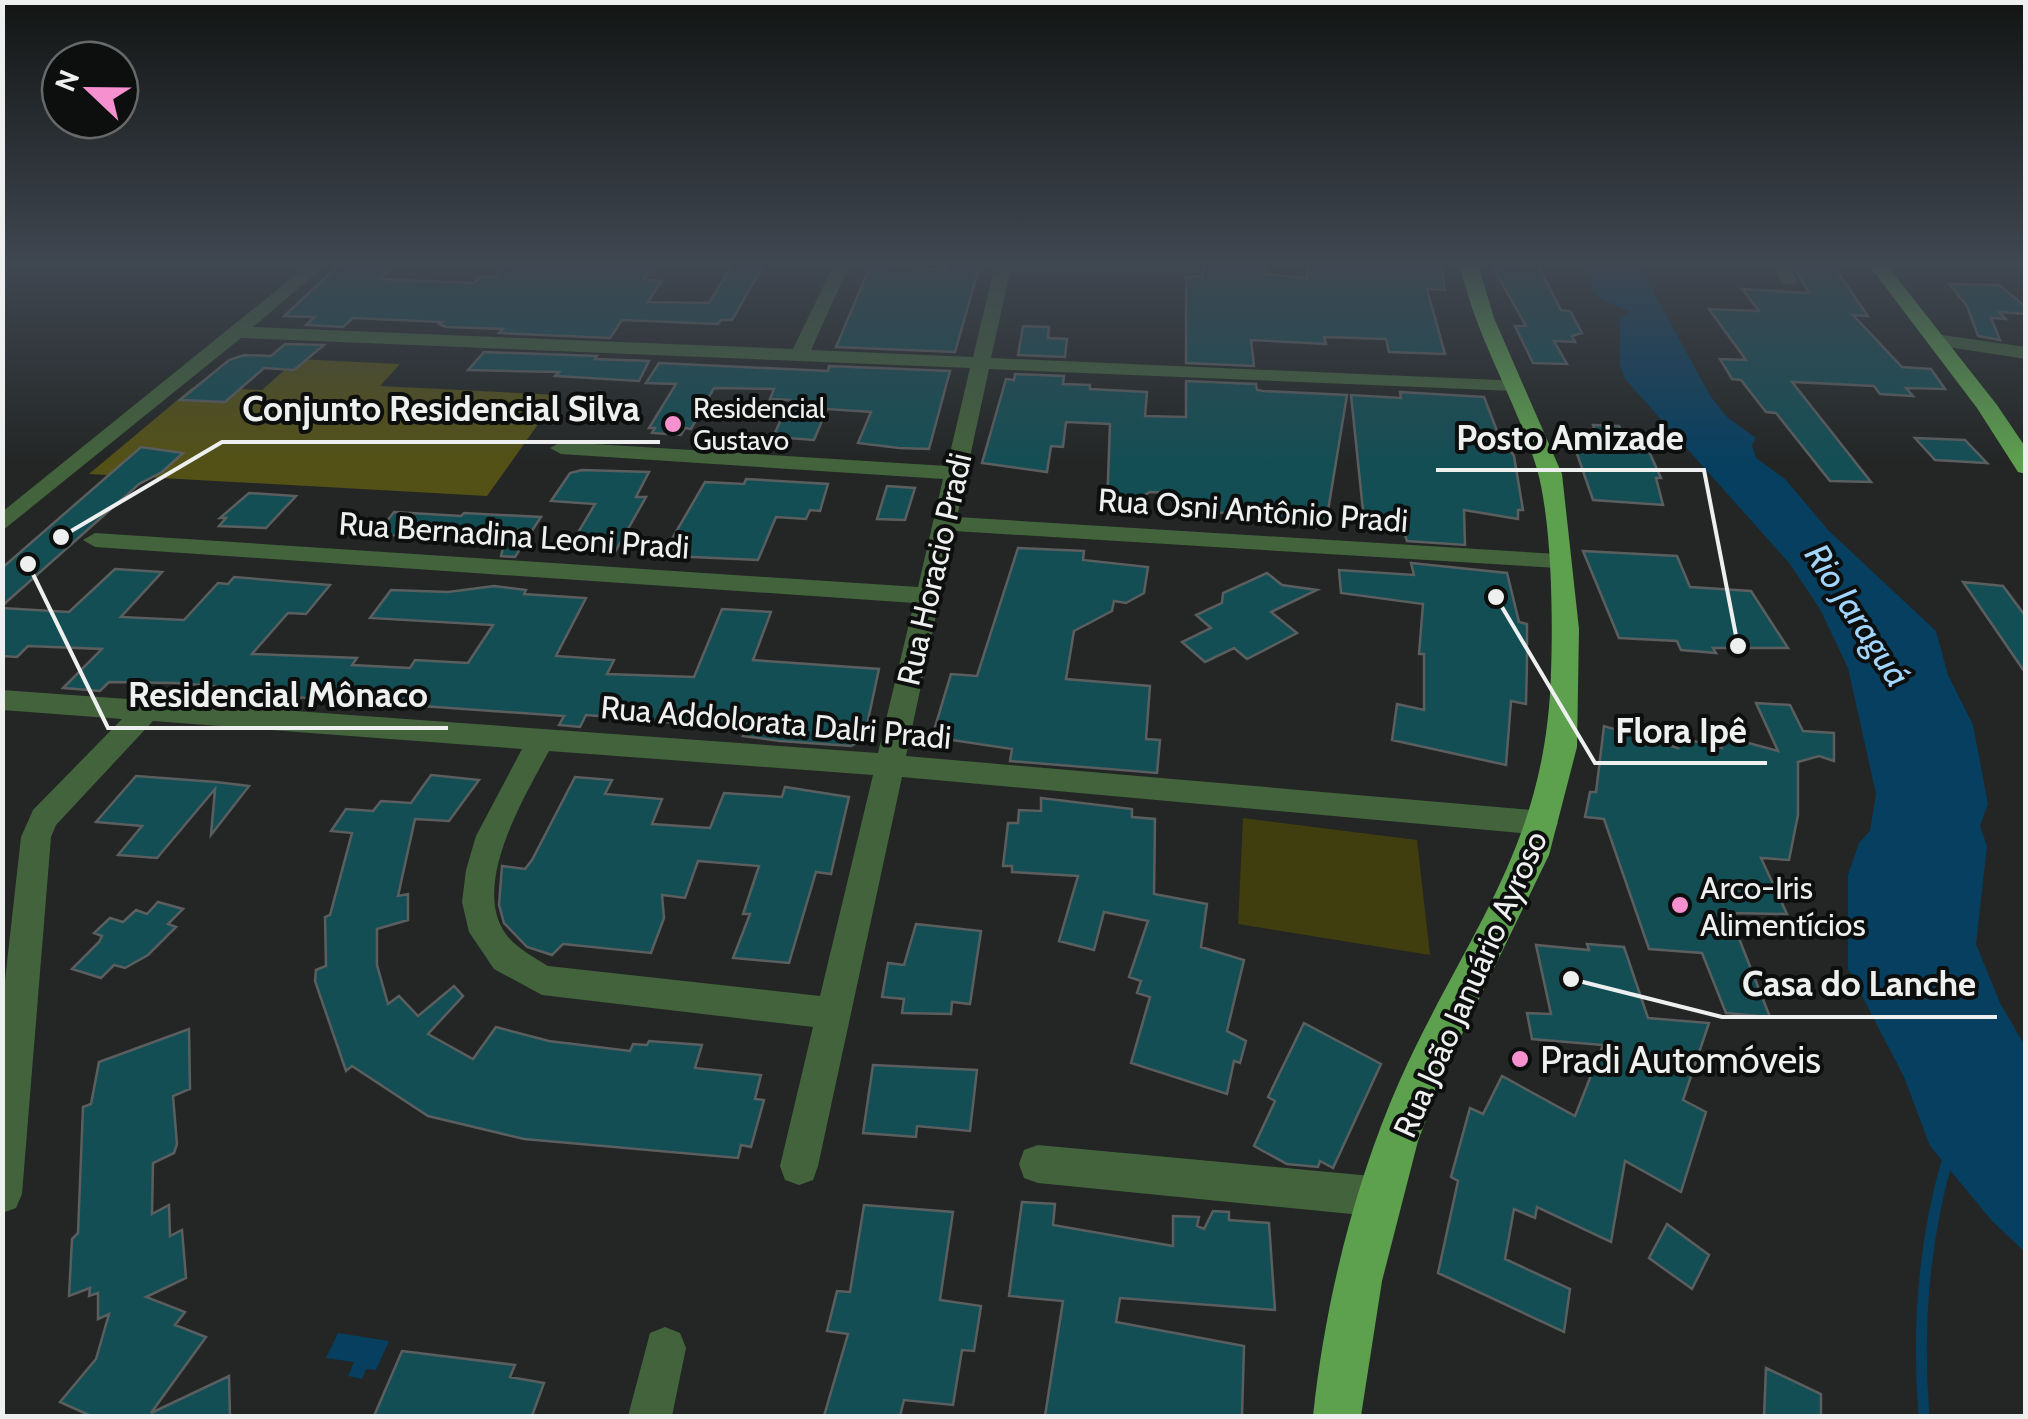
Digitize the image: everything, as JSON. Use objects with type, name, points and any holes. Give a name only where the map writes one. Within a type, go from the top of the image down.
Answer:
[{"type":"main road","name":"Rua João Januário Ayroso","points":[[1337,1416],[1382,1197],[1428,1062],[1523,880],[1543,824],[1562,746],[1564,702],[1550,474],[1489,330]]},
{"type":"main road","points":[[1927,330],[2026,468]]},
{"type":"street","points":[[800,354],[811,330]]},
{"type":"street","name":"Rua Horacio Pradi","points":[[799,1166],[988,330]]},
{"type":"street","points":[[2,524],[238,332],[1514,385]]},
{"type":"street","points":[[1935,340],[2026,353]]},
{"type":"street","points":[[562,448],[956,473]]},
{"type":"street","name":"Rua Osni Antônio Pradi","points":[[945,523],[1557,561]]},
{"type":"street","name":"Rua Bernadina Leoni Pradi","points":[[95,540],[928,596]]},
{"type":"street","name":"Rua Addolorata Dalri Pradi","points":[[2,700],[888,765],[1543,824]]},
{"type":"street","points":[[2,1194],[36,837],[44,818],[146,711]]},
{"type":"street","points":[[542,738],[494,828],[480,872],[478,915],[488,944],[514,968],[542,980],[833,1013]]},
{"type":"street","points":[[1038,1164],[1382,1197]]},
{"type":"street","points":[[650,1416],[664,1348]]},
{"type":"shaded area","points":[[297,359],[400,364],[380,386],[559,395],[487,496],[89,474],[193,387],[262,390]]},
{"type":"shaded area","points":[[1243,818],[1417,840],[1430,955],[1238,924]]},
{"type":"water","name":"Rio Jaraguá","points":[[1620,330],[1674,330],[1711,397],[1727,417],[1756,438],[1752,445],[1756,458],[1785,479],[1829,531],[1936,631],[1948,675],[1973,725],[1988,804],[1980,826],[1987,846],[1976,944],[2000,1003],[2025,1046],[2025,1252],[1992,1221],[1930,1146],[1904,1077],[1848,969],[1848,875],[1859,843],[1870,831],[1876,794],[1848,668],[1820,609],[1790,564],[1625,379],[1620,366]]},
{"type":"water","points":[[338,1333],[389,1341],[376,1370],[366,1369],[362,1379],[348,1376],[354,1362],[326,1358]]},
{"type":"building","points":[[502,330],[615,330],[610,338],[499,333]]},
{"type":"building","points":[[843,330],[961,330],[955,352],[836,347]]},
{"type":"building","points":[[1022,330],[1049,330],[1048,338],[1067,339],[1065,357],[1018,355]]},
{"type":"building","points":[[1186,330],[1438,330],[1445,354],[1389,352],[1386,339],[1324,337],[1326,344],[1251,340],[1254,366],[1186,363]]},
{"type":"building","points":[[1517,330],[1580,330],[1582,333],[1572,336],[1575,342],[1554,341],[1567,364],[1533,363]]},
{"type":"building","points":[[1724,330],[1867,330],[1902,367],[1931,369],[1945,389],[1906,388],[1913,396],[1880,394],[1874,386],[1792,382],[1871,482],[1830,481],[1776,413],[1766,412],[1741,380],[1732,379],[1720,359],[1746,360]]},
{"type":"building","points":[[1976,330],[1996,330],[2000,340],[1978,336]]},
{"type":"building","points":[[285,344],[324,345],[294,370],[264,368],[225,402],[180,400],[229,360],[244,355],[271,356]]},
{"type":"building","points":[[484,352],[649,361],[639,381],[555,376],[559,372],[468,370]]},
{"type":"building","points":[[659,363],[828,371],[829,366],[950,371],[929,449],[858,443],[871,412],[827,409],[814,440],[773,437],[790,400],[770,399],[774,389],[714,388],[691,429],[685,428],[681,435],[652,433],[655,428],[649,428],[676,384],[646,383]]},
{"type":"building","points":[[1015,374],[1064,376],[1063,384],[1090,385],[1090,389],[1147,392],[1145,416],[1186,417],[1186,381],[1256,384],[1257,390],[1263,391],[1347,395],[1325,529],[1277,521],[1279,514],[1181,512],[1177,510],[1177,493],[1150,492],[1135,500],[1134,508],[1107,506],[1110,424],[1066,422],[1063,447],[1051,446],[1047,472],[982,463],[1006,379],[1014,380]]},
{"type":"building","points":[[1400,392],[1484,397],[1497,431],[1514,456],[1523,510],[1518,510],[1518,519],[1464,510],[1465,545],[1407,541],[1405,535],[1365,530],[1351,395],[1401,398]]},
{"type":"building","points":[[1593,425],[1619,426],[1628,444],[1646,445],[1661,478],[1656,478],[1663,505],[1593,500],[1575,448],[1602,449]]},
{"type":"building","points":[[1915,438],[1965,440],[1987,463],[1935,460]]},
{"type":"building","points":[[141,447],[183,453],[162,472],[139,484],[2,606],[2,568]]},
{"type":"building","points":[[649,472],[636,497],[646,497],[615,552],[588,550],[592,544],[573,541],[595,504],[551,501],[570,473]]},
{"type":"building","points":[[746,479],[828,484],[820,511],[810,510],[806,519],[776,517],[758,560],[671,556],[674,549],[666,549],[705,482],[744,484]]},
{"type":"building","points":[[887,486],[915,488],[905,520],[877,519]]},
{"type":"building","points":[[249,493],[296,496],[266,528],[219,526],[226,518],[220,518]]},
{"type":"building","points":[[394,512],[541,517],[515,557],[501,556],[504,544],[377,534]]},
{"type":"building","points":[[1018,548],[1084,551],[1083,560],[1148,567],[1144,593],[1126,603],[1114,601],[1112,611],[1074,631],[1066,679],[1150,686],[1146,739],[1160,740],[1157,773],[1010,761],[1012,749],[932,737],[951,674],[977,676]]},
{"type":"building","points":[[1583,551],[1677,556],[1690,587],[1751,591],[1788,648],[1713,648],[1716,653],[1681,650],[1677,641],[1619,638]]},
{"type":"building","points":[[1411,563],[1507,573],[1519,622],[1527,624],[1527,662],[1526,704],[1511,701],[1506,765],[1392,740],[1397,704],[1424,710],[1424,654],[1419,654],[1423,604],[1341,593],[1339,570],[1414,575]]},
{"type":"building","points":[[115,569],[162,572],[121,617],[184,620],[218,583],[228,584],[234,577],[330,585],[306,614],[288,613],[252,654],[357,658],[352,665],[410,668],[415,660],[468,663],[493,625],[370,618],[391,590],[448,592],[494,586],[526,590],[524,594],[586,598],[556,656],[614,660],[607,674],[694,677],[722,609],[771,612],[753,660],[879,669],[864,739],[851,746],[780,741],[743,736],[745,732],[658,721],[586,715],[580,727],[559,725],[564,716],[221,692],[226,687],[176,683],[109,682],[100,691],[63,688],[102,649],[28,646],[17,657],[2,656],[2,608],[69,612]]},
{"type":"building","points":[[1267,573],[1282,585],[1317,590],[1271,612],[1297,633],[1247,659],[1234,648],[1205,662],[1182,642],[1211,628],[1196,615],[1222,603],[1223,593]]},
{"type":"building","points":[[1963,582],[2003,586],[2026,617],[2026,674]]},
{"type":"building","points":[[1756,703],[1790,705],[1803,731],[1834,733],[1834,761],[1819,756],[1798,762],[1798,815],[1789,860],[1761,858],[1787,914],[1729,913],[1770,1017],[1726,1013],[1702,953],[1649,949],[1604,819],[1585,817],[1590,792],[1596,792],[1604,726],[1678,748],[1678,737],[1722,748],[1723,736],[1778,751]]},
{"type":"building","points":[[431,775],[479,780],[449,821],[415,819],[398,896],[408,894],[408,920],[377,929],[377,965],[388,1004],[399,996],[418,1016],[454,986],[463,996],[428,1034],[473,1059],[496,1027],[549,1041],[630,1051],[633,1044],[647,1045],[649,1041],[702,1045],[695,1068],[761,1075],[755,1099],[764,1100],[751,1147],[741,1145],[738,1158],[524,1139],[428,1116],[352,1066],[346,1071],[315,981],[316,970],[326,966],[325,917],[330,915],[352,833],[331,831],[346,809],[373,811],[381,801],[411,803]]},
{"type":"building","points":[[136,776],[249,786],[211,835],[215,789],[157,858],[118,855],[142,826],[96,822]]},
{"type":"building","points":[[575,777],[612,780],[605,794],[662,799],[652,824],[710,828],[724,793],[782,797],[785,787],[849,797],[831,874],[816,872],[789,963],[733,958],[750,914],[743,914],[759,866],[698,861],[685,898],[662,895],[664,918],[651,953],[563,944],[552,955],[527,947],[504,923],[499,905],[502,866],[525,869]]},
{"type":"building","points":[[1041,798],[1132,809],[1132,817],[1155,819],[1154,894],[1207,904],[1201,947],[1244,960],[1227,1031],[1246,1041],[1240,1063],[1234,1061],[1227,1094],[1131,1063],[1150,997],[1137,993],[1141,981],[1129,977],[1148,921],[1104,912],[1094,950],[1059,941],[1078,876],[1012,872],[1012,866],[1003,866],[1008,823],[1018,823],[1019,810],[1041,811]]},
{"type":"building","points":[[158,902],[183,909],[168,924],[176,927],[148,955],[125,968],[114,965],[101,978],[72,969],[99,942],[102,936],[94,933],[110,918],[123,922],[136,910],[147,914]]},
{"type":"building","points":[[916,924],[981,931],[970,1004],[952,1002],[951,1014],[902,1013],[904,999],[882,997],[888,963],[904,965]]},
{"type":"building","points":[[1587,944],[1624,947],[1648,1018],[1709,1023],[1683,1100],[1706,1112],[1681,1192],[1625,1161],[1611,1242],[1537,1207],[1535,1218],[1514,1209],[1505,1259],[1570,1289],[1564,1332],[1438,1273],[1458,1181],[1451,1177],[1470,1108],[1483,1114],[1502,1076],[1575,1116],[1603,1045],[1532,1039],[1527,1013],[1551,1014],[1536,945],[1589,950]]},
{"type":"building","points":[[1304,1023],[1381,1064],[1333,1168],[1320,1161],[1318,1167],[1287,1164],[1254,1146],[1275,1101],[1268,1097]]},
{"type":"building","points":[[189,1029],[190,1089],[173,1096],[177,1144],[174,1153],[153,1163],[152,1214],[169,1205],[170,1236],[182,1230],[186,1278],[146,1297],[185,1312],[175,1325],[206,1337],[151,1413],[229,1376],[230,1416],[91,1416],[60,1402],[96,1359],[109,1314],[98,1319],[98,1293],[89,1296],[90,1288],[69,1296],[72,1239],[78,1233],[83,1107],[91,1104],[99,1062]]},
{"type":"building","points":[[873,1065],[977,1070],[970,1131],[917,1126],[916,1137],[863,1133]]},
{"type":"building","points":[[1022,1202],[1055,1204],[1053,1225],[1173,1246],[1173,1216],[1199,1217],[1197,1226],[1204,1229],[1213,1211],[1229,1212],[1229,1220],[1269,1223],[1275,1310],[1120,1298],[1116,1322],[1244,1346],[1242,1416],[1045,1416],[1063,1301],[1009,1296]]},
{"type":"building","points":[[864,1205],[953,1212],[940,1300],[981,1306],[974,1351],[962,1350],[953,1405],[904,1400],[900,1416],[824,1416],[848,1334],[827,1331],[837,1291],[850,1292]]},
{"type":"building","points":[[1667,1224],[1709,1255],[1692,1289],[1649,1258]]},
{"type":"building","points":[[402,1351],[515,1365],[510,1377],[544,1383],[532,1416],[374,1416]]},
{"type":"building","points":[[1766,1368],[1821,1394],[1821,1416],[1764,1416]]},
{"type":"waterway","points":[[1924,1416],[1924,1284],[1949,1154]]},
{"type":"place","name":"Residencial Gustavo","points":[[673,424]]},
{"type":"place","name":"Conjunto Residencial Silva","points":[[61,537]]},
{"type":"place","name":"Residencial Mônaco","points":[[28,564]]},
{"type":"place","name":"Flora Ipê","points":[[1496,597]]},
{"type":"place","name":"Posto Amizade","points":[[1738,646]]},
{"type":"place","name":"Arco-Iris Alimentícios","points":[[1680,905]]},
{"type":"place","name":"Casa do Lanche","points":[[1571,979]]},
{"type":"place","name":"Pradi Automóveis","points":[[1520,1059]]}]
